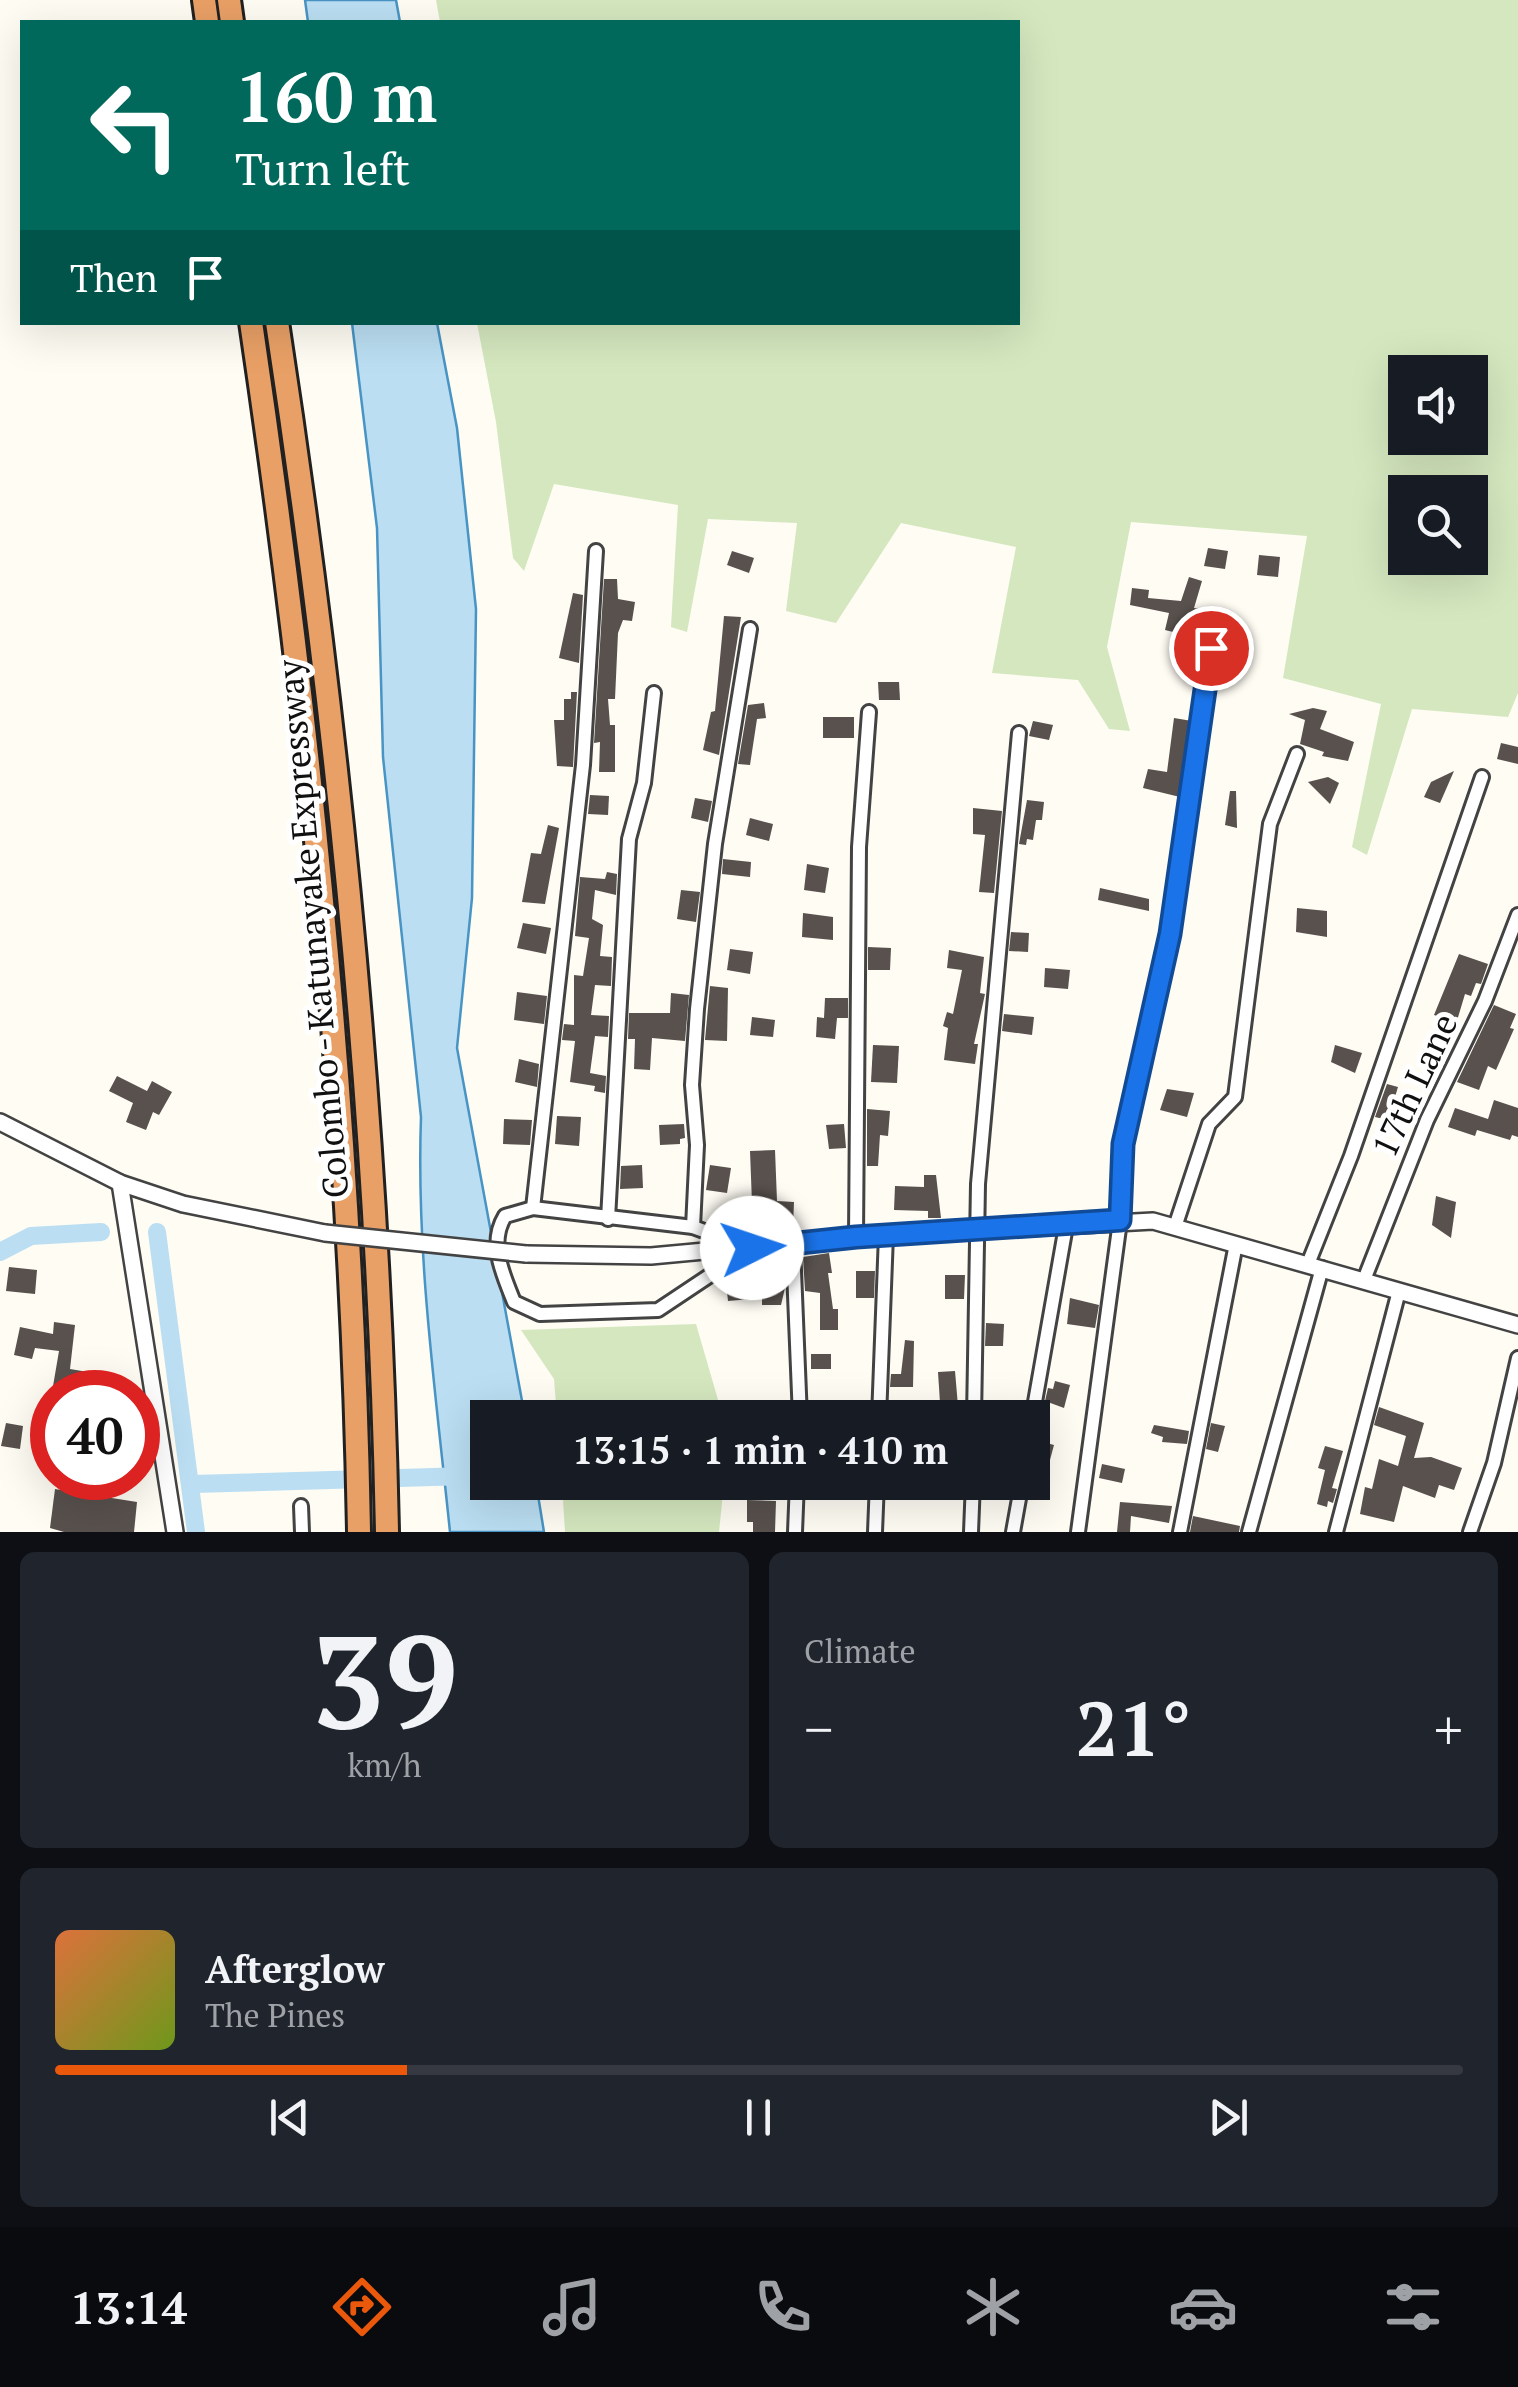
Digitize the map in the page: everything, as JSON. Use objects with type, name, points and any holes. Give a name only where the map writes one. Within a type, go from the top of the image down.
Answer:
[{"type":"highway","name":"Colombo - Katunayake Expressway","points":[[251,325],[311,800],[346,1200],[359,1532]]},
{"type":"highway","name":"Colombo - Katunayake Expressway","points":[[278,325],[300,468],[352,929],[388,1532]]},
{"type":"street","points":[[534,1208],[583,764],[596,551]]},
{"type":"street","points":[[693,1228],[698,1145],[692,1085],[699,990],[715,844],[750,629]]},
{"type":"street","points":[[1078,1532],[1120,1220],[1123,1144],[1167,948],[1211,648]]},
{"type":"street","points":[[608,1220],[629,839],[644,784],[654,693]]},
{"type":"street","points":[[856,1237],[859,847],[869,712]]},
{"type":"street","points":[[974,1400],[978,1184],[1020,733]]},
{"type":"street","points":[[1175,1227],[1208,1124],[1236,1097],[1270,824],[1297,754]]},
{"type":"street","points":[[1250,1532],[1315,1266],[1482,776]]},
{"type":"street","name":"17th Lane","points":[[1364,1280],[1426,1120],[1486,1001],[1518,915]]},
{"type":"street","points":[[0,1122],[120,1182],[183,1204],[324,1233],[526,1254],[651,1256],[792,1246],[856,1237],[1153,1220],[1518,1325]]},
{"type":"street","points":[[120,1182],[175,1532]]},
{"type":"street","points":[[534,1208],[693,1228],[752,1248],[658,1310],[540,1314],[514,1302],[500,1267],[496,1230],[505,1216],[534,1208]]},
{"type":"street","points":[[1036,1400],[1066,1226]]},
{"type":"street","points":[[880,1400],[886,1235]]},
{"type":"street","points":[[1180,1532],[1236,1244]]},
{"type":"street","points":[[792,1246],[799,1400]]},
{"type":"street","points":[[1336,1532],[1399,1290]]},
{"type":"street","points":[[1470,1532],[1494,1463],[1518,1358]]},
{"type":"street","points":[[795,1532],[796,1500]]},
{"type":"street","points":[[874,1532],[875,1500]]},
{"type":"street","points":[[972,1500],[972,1532]]},
{"type":"street","points":[[1013,1532],[1019,1500]]},
{"type":"street","points":[[301,1506],[302,1532]]},
{"type":"green space","points":[[436,0],[1518,0],[1518,693],[1508,717],[1412,709],[1367,855],[1352,847],[1381,704],[1283,678],[1307,536],[1131,522],[1107,647],[1130,731],[1109,729],[1078,680],[992,673],[1016,547],[901,523],[836,623],[786,611],[797,523],[708,519],[687,632],[671,627],[678,505],[554,484],[524,571],[513,558],[496,422],[477,325],[1020,325],[1020,20],[440,20]]},
{"type":"green space","points":[[696,1324],[718,1400],[556,1400],[554,1379],[521,1330]]},
{"type":"green space","points":[[563,1500],[722,1500],[719,1532],[565,1532]]},
{"type":"water","points":[[305,0],[396,0],[400,20],[308,20]]},
{"type":"water","points":[[352,325],[437,325],[457,428],[476,609],[472,898],[457,1048],[522,1400],[470,1400],[470,1500],[539,1500],[544,1532],[450,1532],[424,1273],[421,1117],[383,757],[377,528]]},
{"type":"building","points":[[1208,548],[1228,551],[1225,569],[1204,566]]},
{"type":"building","points":[[732,551],[754,558],[749,573],[727,565]]},
{"type":"building","points":[[1259,555],[1280,557],[1278,577],[1257,575]]},
{"type":"building","points":[[1189,577],[1202,581],[1194,608],[1200,609],[1193,637],[1165,630],[1169,613],[1130,605],[1132,588],[1149,590],[1148,598],[1181,601]]},
{"type":"building","points":[[604,579],[617,579],[618,599],[635,602],[632,621],[623,620],[618,633],[615,699],[608,699],[610,725],[615,725],[615,772],[599,772],[600,742],[594,743]]},
{"type":"building","points":[[573,593],[583,595],[579,663],[559,658]]},
{"type":"building","points":[[724,616],[741,617],[719,755],[703,750],[711,712],[715,711]]},
{"type":"building","points":[[878,682],[899,682],[900,700],[879,700]]},
{"type":"building","points":[[571,692],[577,692],[573,767],[557,766],[554,720],[564,720],[564,699],[571,699]]},
{"type":"building","points":[[764,703],[766,718],[757,719],[750,765],[738,764],[748,705]]},
{"type":"building","points":[[1313,708],[1327,711],[1320,729],[1354,742],[1348,761],[1322,756],[1324,752],[1300,744],[1305,720],[1289,714]]},
{"type":"building","points":[[823,717],[854,717],[854,738],[823,738]]},
{"type":"building","points":[[1174,718],[1192,721],[1180,797],[1143,788],[1148,769],[1167,772]]},
{"type":"building","points":[[1033,721],[1053,725],[1049,740],[1029,736]]},
{"type":"building","points":[[1501,743],[1518,747],[1518,764],[1497,759]]},
{"type":"building","points":[[1454,771],[1440,803],[1424,797],[1431,782]]},
{"type":"building","points":[[1328,777],[1339,783],[1330,804],[1308,782]]},
{"type":"building","points":[[1230,791],[1236,791],[1237,828],[1225,825]]},
{"type":"building","points":[[590,795],[609,796],[608,815],[588,814]]},
{"type":"building","points":[[695,798],[712,801],[708,822],[691,818]]},
{"type":"building","points":[[1027,800],[1044,802],[1042,820],[1036,820],[1033,840],[1027,839],[1026,845],[1019,844]]},
{"type":"building","points":[[973,808],[1002,811],[994,893],[979,892],[985,835],[973,834]]},
{"type":"building","points":[[750,818],[773,824],[769,841],[746,835]]},
{"type":"building","points":[[548,825],[559,828],[545,904],[522,902],[531,853],[541,854]]},
{"type":"building","points":[[723,859],[751,862],[750,877],[722,874]]},
{"type":"building","points":[[807,864],[829,868],[825,893],[804,890]]},
{"type":"building","points":[[607,872],[617,874],[616,895],[595,890],[592,919],[603,925],[600,956],[612,957],[611,986],[595,985],[591,1015],[609,1016],[608,1037],[595,1036],[590,1073],[606,1076],[605,1093],[594,1091],[595,1086],[570,1082],[575,1041],[562,1040],[564,1024],[574,1025],[574,975],[583,976],[589,938],[575,936],[580,877],[605,879]]},
{"type":"building","points":[[1100,888],[1149,899],[1149,911],[1098,900]]},
{"type":"building","points":[[681,890],[700,892],[696,922],[677,919]]},
{"type":"building","points":[[1297,908],[1327,911],[1327,937],[1296,932]]},
{"type":"building","points":[[803,913],[833,917],[833,940],[802,937]]},
{"type":"building","points":[[523,923],[551,928],[546,954],[517,948]]},
{"type":"building","points":[[1011,932],[1029,933],[1028,952],[1009,951]]},
{"type":"building","points":[[868,947],[891,948],[890,970],[868,970]]},
{"type":"building","points":[[730,949],[753,952],[750,974],[727,970]]},
{"type":"building","points":[[949,950],[984,957],[980,993],[985,994],[974,1044],[978,1044],[975,1064],[944,1060],[948,1028],[943,1026],[947,1012],[953,1014],[962,970],[947,968]]},
{"type":"building","points":[[1459,954],[1488,964],[1481,984],[1476,983],[1471,996],[1465,994],[1453,1034],[1437,1029],[1440,1017],[1434,1015]]},
{"type":"building","points":[[1045,968],[1070,970],[1068,989],[1044,987]]},
{"type":"building","points":[[710,986],[728,988],[727,1041],[705,1040]]},
{"type":"building","points":[[517,992],[547,996],[544,1024],[514,1020]]},
{"type":"building","points":[[671,993],[689,995],[685,1041],[652,1038],[650,1070],[634,1069],[635,1039],[628,1039],[629,1013],[670,1013]]},
{"type":"building","points":[[825,998],[848,998],[848,1018],[837,1018],[835,1039],[816,1037],[817,1017],[824,1018]]},
{"type":"building","points":[[1494,1005],[1516,1014],[1510,1028],[1514,1029],[1496,1070],[1488,1066],[1479,1090],[1457,1082]]},
{"type":"building","points":[[1004,1014],[1034,1017],[1032,1035],[1002,1031]]},
{"type":"building","points":[[752,1017],[775,1020],[773,1037],[750,1035]]},
{"type":"building","points":[[873,1045],[899,1046],[897,1083],[871,1082]]},
{"type":"building","points":[[1335,1045],[1362,1053],[1355,1073],[1331,1062]]},
{"type":"building","points":[[519,1059],[539,1064],[537,1087],[515,1082]]},
{"type":"building","points":[[117,1076],[147,1091],[152,1081],[172,1092],[159,1115],[153,1112],[146,1130],[126,1122],[133,1103],[109,1091]]},
{"type":"building","points":[[1387,1084],[1398,1087],[1388,1120],[1375,1117]]},
{"type":"building","points":[[1167,1089],[1194,1093],[1187,1117],[1160,1110]]},
{"type":"building","points":[[1494,1100],[1518,1108],[1518,1137],[1512,1135],[1510,1140],[1477,1130],[1475,1136],[1448,1127],[1455,1108],[1488,1119]]},
{"type":"building","points":[[867,1109],[890,1111],[888,1136],[880,1135],[878,1166],[867,1166]]},
{"type":"building","points":[[557,1116],[581,1117],[579,1146],[555,1144]]},
{"type":"building","points":[[504,1119],[532,1120],[530,1145],[503,1144]]},
{"type":"building","points":[[684,1124],[685,1138],[680,1139],[680,1144],[660,1145],[659,1125]]},
{"type":"building","points":[[844,1124],[846,1148],[829,1149],[826,1125]]},
{"type":"building","points":[[775,1150],[777,1201],[794,1202],[793,1227],[758,1225],[758,1234],[739,1233],[738,1204],[752,1203],[750,1151]]},
{"type":"building","points":[[642,1165],[643,1188],[620,1189],[621,1166]]},
{"type":"building","points":[[710,1165],[731,1168],[727,1193],[706,1190]]},
{"type":"building","points":[[924,1175],[936,1175],[941,1218],[928,1218],[928,1211],[894,1210],[895,1186],[924,1187]]},
{"type":"building","points":[[1436,1196],[1456,1202],[1451,1238],[1432,1225]]},
{"type":"building","points":[[829,1253],[832,1273],[828,1273],[833,1309],[838,1309],[838,1330],[820,1330],[820,1293],[805,1291],[803,1257]]},
{"type":"building","points":[[9,1267],[37,1270],[35,1294],[6,1291]]},
{"type":"building","points":[[856,1271],[875,1271],[874,1298],[856,1298]]},
{"type":"building","points":[[945,1275],[965,1275],[964,1299],[945,1299]]},
{"type":"building","points":[[744,1281],[745,1287],[785,1288],[781,1305],[762,1305],[762,1298],[728,1301],[726,1283]]},
{"type":"building","points":[[1070,1298],[1099,1305],[1095,1328],[1067,1324]]},
{"type":"building","points":[[54,1322],[75,1325],[70,1369],[76,1370],[56,1370],[59,1351],[35,1348],[32,1359],[14,1355],[20,1327],[53,1334]]},
{"type":"building","points":[[986,1323],[1004,1324],[1003,1346],[985,1346]]},
{"type":"building","points":[[905,1340],[914,1341],[913,1387],[890,1387],[891,1374],[901,1374]]},
{"type":"building","points":[[811,1354],[831,1354],[831,1369],[811,1369]]},
{"type":"building","points":[[955,1371],[957,1400],[940,1400],[938,1372]]},
{"type":"building","points":[[1055,1381],[1070,1385],[1064,1408],[1045,1400],[1048,1388],[1053,1389]]},
{"type":"building","points":[[1379,1407],[1424,1423],[1414,1458],[1431,1457],[1462,1468],[1454,1490],[1439,1485],[1435,1498],[1403,1486],[1394,1522],[1360,1514],[1365,1487],[1372,1489],[1379,1459],[1398,1466],[1406,1436],[1374,1425]]},
{"type":"building","points":[[6,1423],[23,1426],[20,1449],[1,1446]]},
{"type":"building","points":[[1211,1423],[1225,1426],[1218,1452],[1206,1449]]},
{"type":"building","points":[[1154,1425],[1189,1431],[1187,1444],[1162,1442],[1163,1437],[1151,1433]]},
{"type":"building","points":[[1325,1446],[1343,1451],[1332,1488],[1337,1489],[1333,1503],[1328,1501],[1327,1507],[1317,1504],[1325,1470],[1318,1468]]},
{"type":"building","points":[[1102,1464],[1125,1469],[1122,1483],[1099,1478]]},
{"type":"building","points":[[54,1500],[137,1502],[134,1532],[64,1532],[50,1528]]},
{"type":"building","points":[[747,1500],[776,1501],[775,1532],[753,1532],[753,1522],[747,1522]]},
{"type":"building","points":[[1120,1502],[1172,1506],[1169,1523],[1131,1516],[1130,1532],[1117,1532]]},
{"type":"building","points":[[1193,1516],[1240,1526],[1239,1532],[1190,1532]]},
{"type":"waterway","points":[[0,1252],[31,1236],[101,1232]]},
{"type":"waterway","points":[[157,1232],[196,1532]]},
{"type":"waterway","points":[[193,1484],[468,1476]]},
{"type":"route","points":[[752,1248],[856,1237],[1120,1220],[1123,1144],[1170,934],[1211,648]]}]
